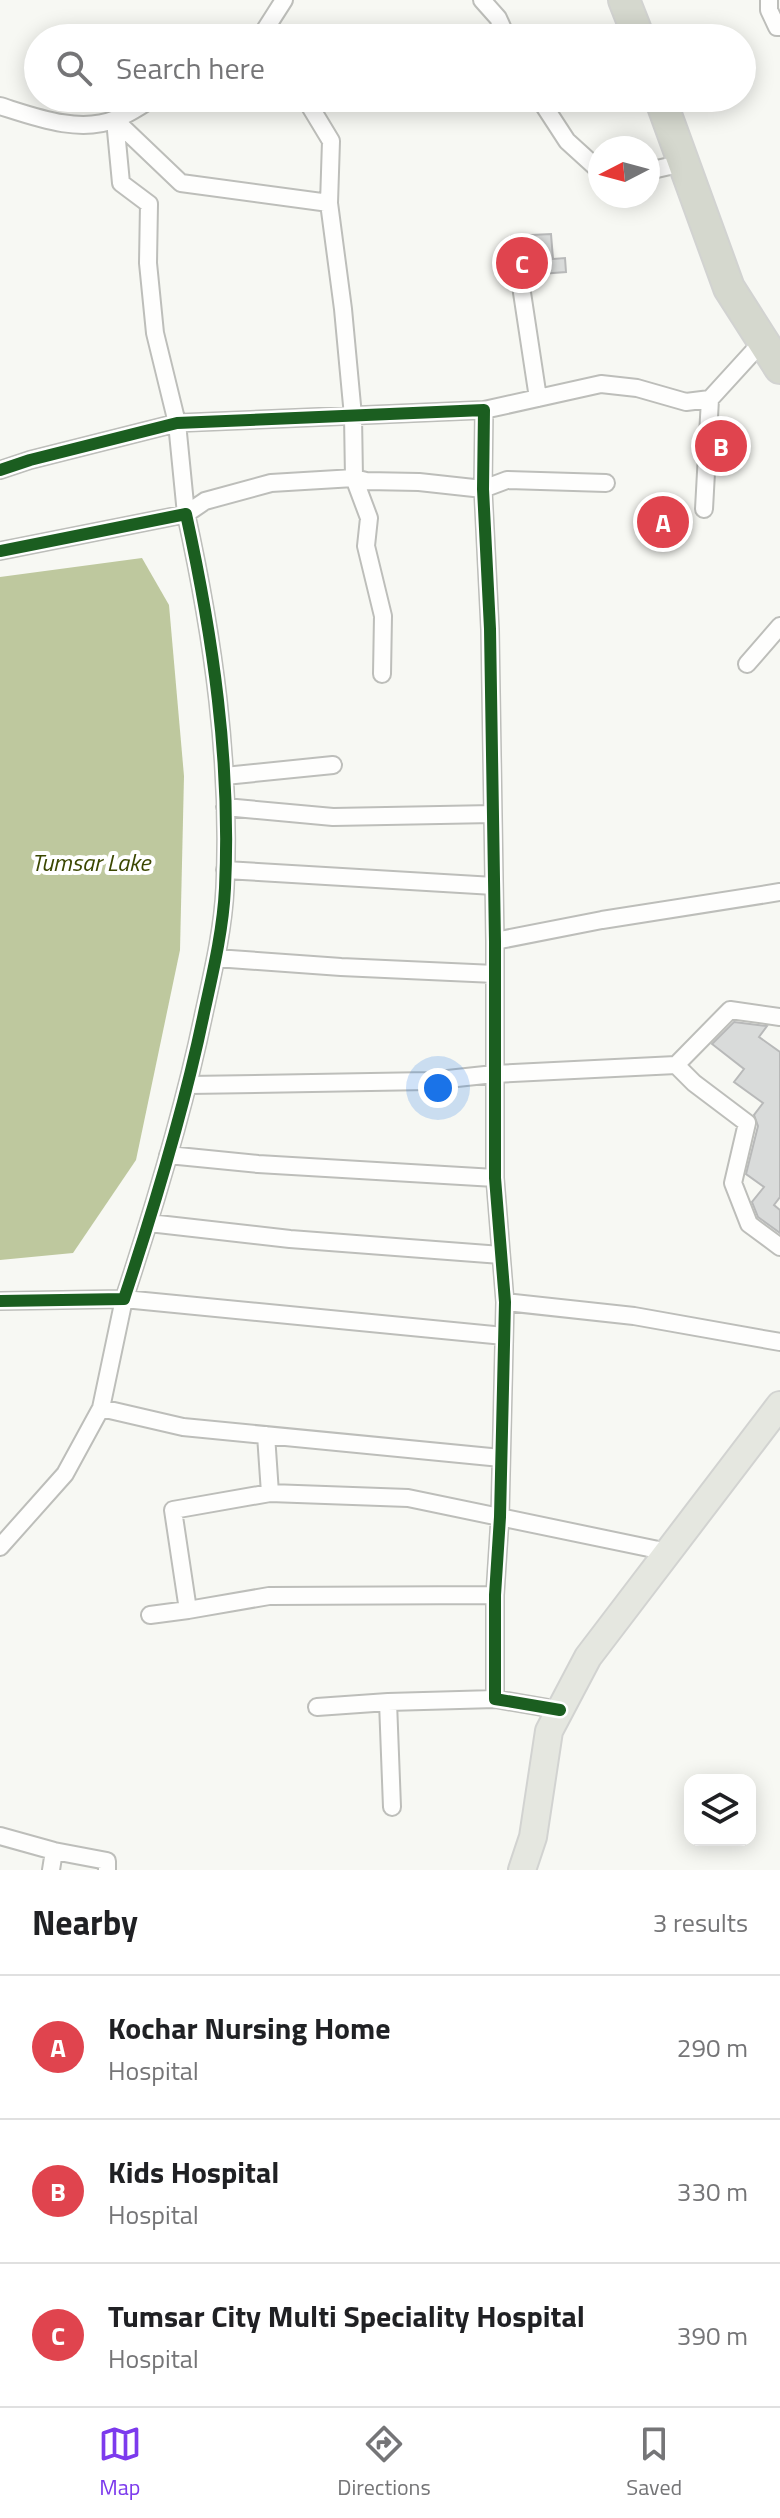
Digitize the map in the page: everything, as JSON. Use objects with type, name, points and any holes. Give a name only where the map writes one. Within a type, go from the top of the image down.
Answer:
[{"type":"highway","points":[[624,0],[633,24]]},
{"type":"highway","points":[[665,112],[729,288],[771,338],[780,368]]},
{"type":"main road","points":[[522,1870],[533,1837],[549,1731],[588,1657],[780,1405]]},
{"type":"street","points":[[268,24],[284,0]]},
{"type":"street","points":[[482,0],[501,24]]},
{"type":"street","points":[[769,0],[769,10],[777,27],[780,27]]},
{"type":"street","points":[[0,106],[47,121],[93,124],[115,120],[129,112]]},
{"type":"street","points":[[313,112],[331,141],[329,203],[353,416],[354,478],[369,518],[366,546],[383,616],[382,674]]},
{"type":"street","points":[[548,112],[567,141],[588,160]]},
{"type":"street","points":[[115,120],[181,183],[329,203]]},
{"type":"street","points":[[0,1547],[65,1474],[101,1408],[124,1299],[189,1085],[216,958],[225,889],[225,776],[216,675],[186,514],[177,423],[155,333],[148,263],[149,204],[121,183],[115,120]]},
{"type":"street","points":[[660,168],[683,163]]},
{"type":"street","points":[[521,286],[538,398]]},
{"type":"street","points":[[0,470],[177,423],[484,410],[601,384],[637,388],[686,402],[710,399],[771,338]]},
{"type":"street","points":[[704,509],[710,399]]},
{"type":"street","points":[[484,410],[483,489],[490,629],[495,941],[495,1178],[505,1302],[495,1595],[495,1699]]},
{"type":"street","points":[[0,551],[186,514],[205,501],[271,483],[354,478],[483,489],[507,480],[606,483]]},
{"type":"street","points":[[747,664],[780,626]]},
{"type":"street","points":[[225,776],[333,765]]},
{"type":"street","points":[[225,807],[333,817],[493,814]]},
{"type":"street","points":[[225,870],[494,886]]},
{"type":"street","points":[[495,941],[602,920],[780,892]]},
{"type":"street","points":[[216,958],[495,974]]},
{"type":"street","points":[[189,1085],[429,1081],[494,1074],[676,1065],[730,1010],[780,1017]]},
{"type":"street","points":[[676,1065],[694,1083],[747,1123],[733,1183],[749,1224],[780,1247]]},
{"type":"street","points":[[168,1155],[258,1164],[495,1178]]},
{"type":"street","points":[[149,1223],[290,1239],[501,1255]]},
{"type":"street","points":[[0,1301],[124,1299],[504,1336]]},
{"type":"street","points":[[505,1302],[634,1316],[780,1342]]},
{"type":"street","points":[[101,1408],[183,1427],[501,1458]]},
{"type":"street","points":[[266,1435],[270,1493]]},
{"type":"street","points":[[188,1610],[173,1510],[270,1493],[408,1498],[668,1552]]},
{"type":"street","points":[[150,1615],[269,1596],[495,1595]]},
{"type":"street","points":[[317,1707],[495,1699],[560,1710]]},
{"type":"street","points":[[388,1702],[392,1807]]},
{"type":"street","points":[[0,1836],[107,1861],[107,1870]]},
{"type":"street","points":[[51,1870],[54,1851]]},
{"type":"water","name":"Tumsar Lake","points":[[142,558],[169,605],[184,776],[180,950],[136,1160],[73,1253],[0,1260],[0,577]]},
{"type":"building","points":[[551,234],[553,259],[565,258],[566,272],[514,276],[511,236]]},
{"type":"building","points":[[719,430],[729,430],[729,465],[717,465]]},
{"type":"building","points":[[734,1022],[767,1026],[759,1037],[780,1052],[780,1197],[774,1205],[780,1210],[780,1233],[758,1217],[752,1202],[764,1187],[746,1174],[758,1126],[754,1115],[763,1103],[734,1082],[744,1069],[712,1044]]},
{"type":"cycle path","points":[[0,470],[177,423],[484,410],[483,489],[490,629],[495,941],[495,1178],[505,1302],[495,1595],[495,1699],[560,1710]]},
{"type":"cycle path","points":[[0,551],[186,514],[218,700],[226,841],[222,919],[196,1049],[168,1157],[124,1299],[0,1301]]},
{"type":"place","name":"Tumsar City Multi Speciality Hospital","points":[[522,263]]},
{"type":"place","name":"Kids Hospital","points":[[721,446]]},
{"type":"place","name":"Kochar Nursing Home","points":[[663,522]]}]
